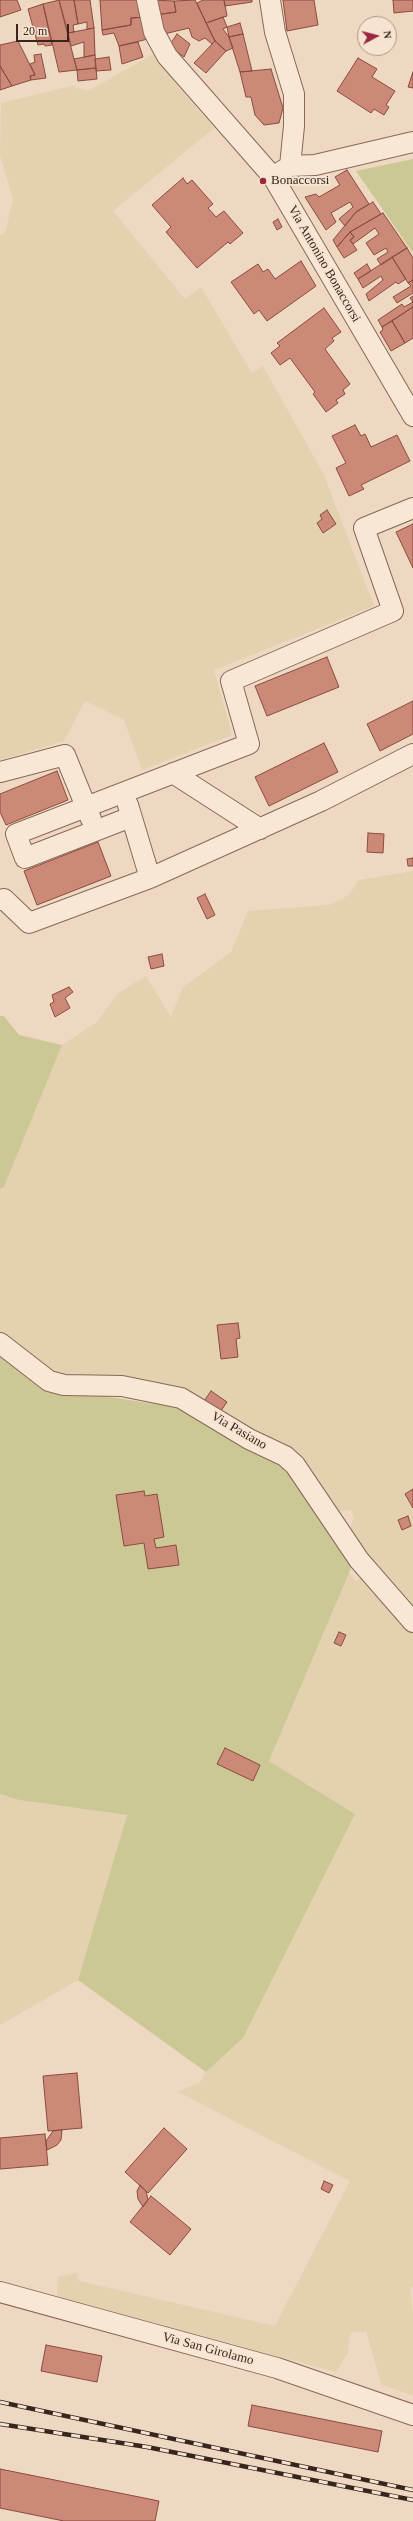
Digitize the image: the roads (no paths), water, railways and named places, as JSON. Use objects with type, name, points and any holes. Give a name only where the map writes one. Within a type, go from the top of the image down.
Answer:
[{"type":"street","name":"Via Antonino Bonaccorsi","points":[[147,0],[154,32],[167,56],[273,177],[413,416]]},
{"type":"street","points":[[270,0],[275,32],[294,94],[294,126],[290,166]]},
{"type":"street","points":[[273,177],[290,166],[315,166],[413,142]]},
{"type":"street","points":[[131,817],[26,858],[16,834],[249,744],[231,681],[393,612],[364,528],[413,508]]},
{"type":"street","points":[[1,898],[29,923],[150,878],[321,801],[413,754]]},
{"type":"street","points":[[0,772],[65,755],[96,831]]},
{"type":"street","points":[[173,773],[260,829]]},
{"type":"street","points":[[124,791],[150,878]]},
{"type":"street","name":"Via Pasiano","points":[[0,1343],[49,1381],[64,1385],[122,1386],[181,1398],[249,1439],[285,1456],[296,1465],[359,1560],[413,1622]]},
{"type":"street","name":"Via San Girolamo","points":[[0,2292],[277,2368],[413,2415]]},
{"type":"railway","points":[[0,2402],[413,2490]]},
{"type":"railway","points":[[0,2424],[147,2447],[413,2500]]},
{"type":"place","name":"Bonaccorsi","points":[[263,181]]}]
